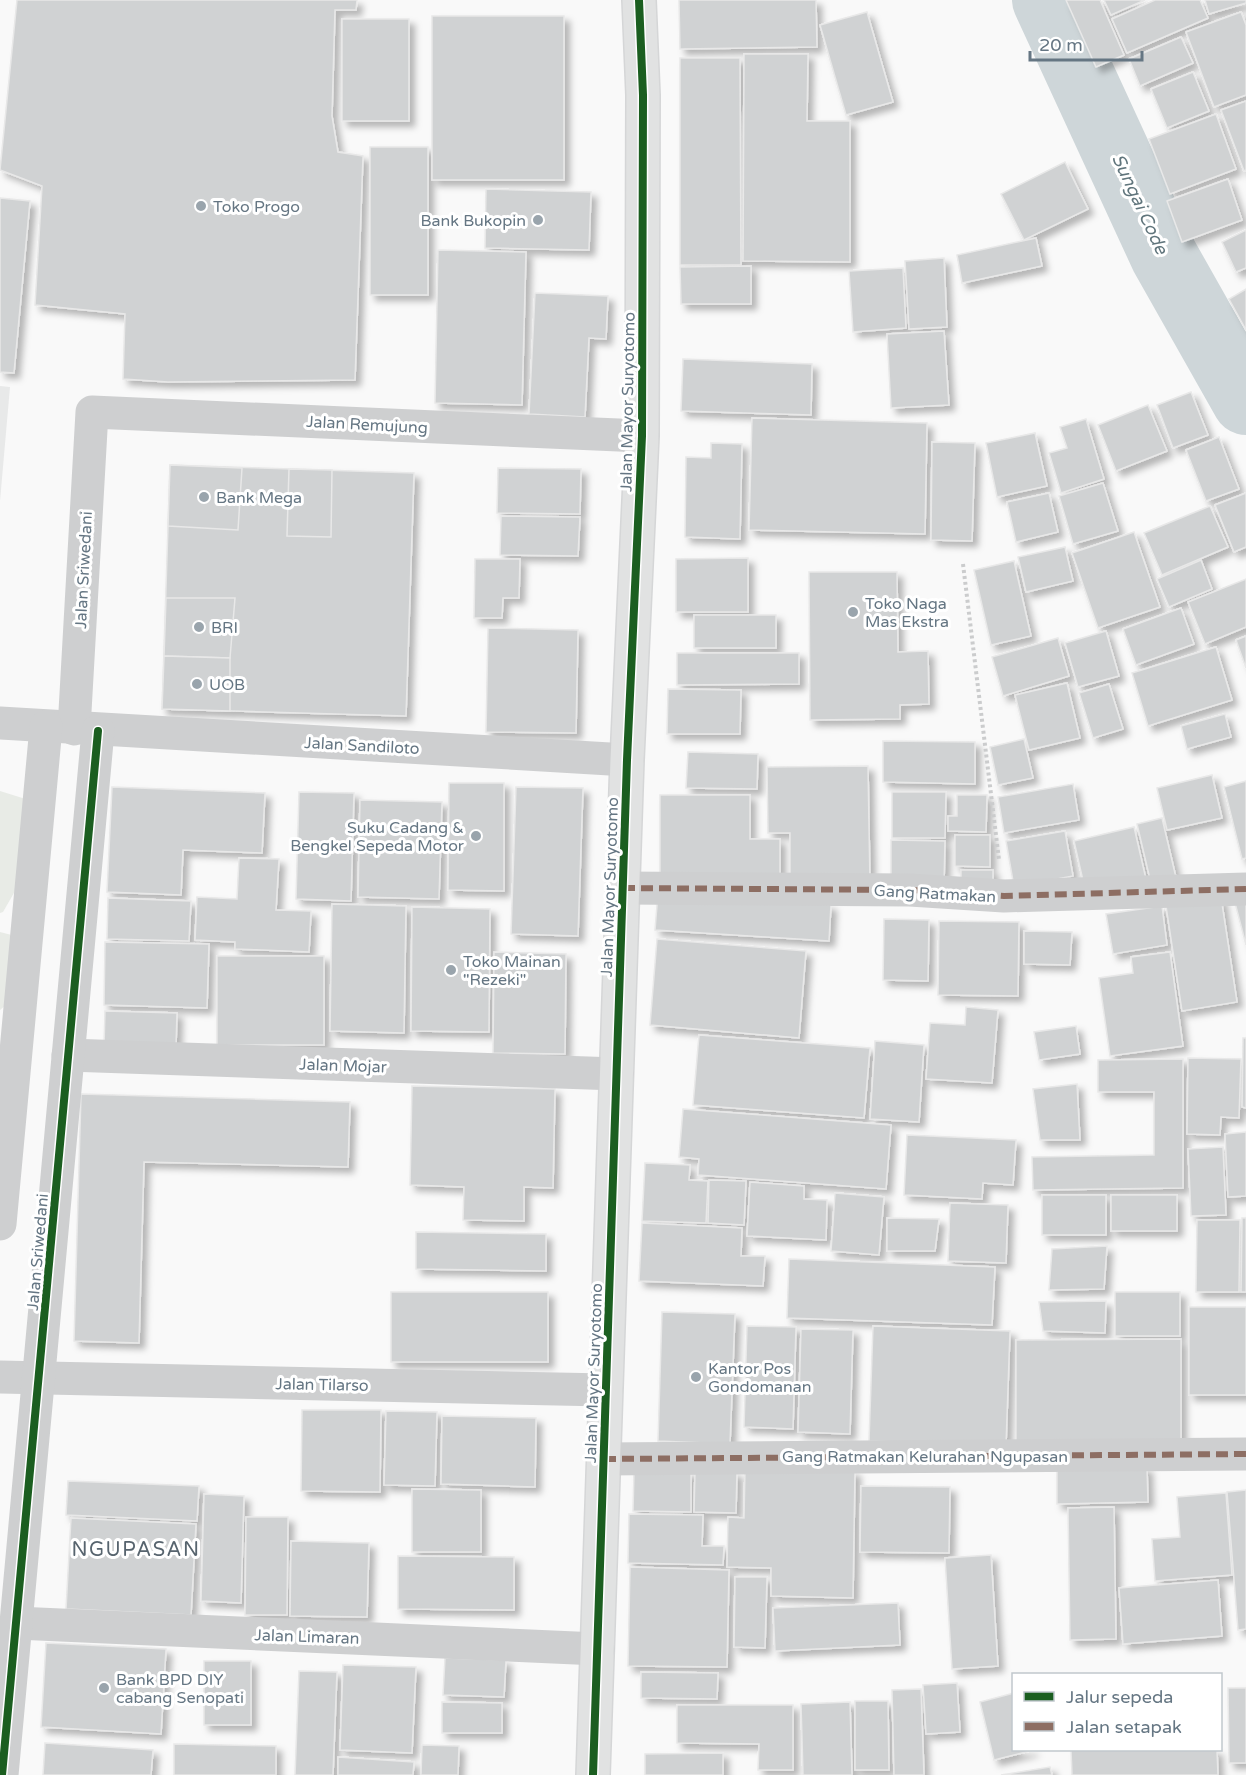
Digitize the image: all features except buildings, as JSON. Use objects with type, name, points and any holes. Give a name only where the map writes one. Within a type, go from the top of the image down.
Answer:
[{"type":"main road","name":"Jalan Mayor Suryotomo","points":[[593,1775],[627,760],[642,436],[643,95],[639,0]]},
{"type":"street","name":"Jalan Remujung","points":[[92,412],[642,436]]},
{"type":"street","name":"Jalan Sriwedani","points":[[2,1775],[68,1055],[73,729],[92,412]]},
{"type":"street","name":"Jalan Sandiloto","points":[[0,723],[627,760]]},
{"type":"street","name":"Jalan Sriwedani","points":[[0,1224],[10,1114],[73,729]]},
{"type":"street","name":"Gang Ratmakan","points":[[623,888],[910,890],[1004,896],[1246,889]]},
{"type":"street","name":"Jalan Mojar","points":[[68,1055],[617,1074]]},
{"type":"street","points":[[10,1114],[63,1116]]},
{"type":"street","name":"Jalan Tilarso","points":[[0,1377],[606,1390]]},
{"type":"street","name":"Gang Ratmakan Kelurahan Ngupasan","points":[[604,1459],[1246,1454]]},
{"type":"street","name":"Jalan Limaran","points":[[16,1623],[598,1649]]},
{"type":"path","points":[[963,564],[1004,896]]},
{"type":"shaded area","points":[[0,386],[10,387],[0,501]]},
{"type":"shaded area","points":[[0,791],[32,801],[26,872],[3,912],[0,913]]},
{"type":"shaded area","points":[[0,932],[31,940],[12,1000],[0,1010]]},
{"type":"waterway","name":"Sungai Code","points":[[1046,0],[1164,256],[1246,401]]},
{"type":"marked path","points":[[623,888],[910,890],[1004,896],[1246,889]]},
{"type":"marked path","points":[[604,1459],[1246,1454]]},
{"type":"cycle path","points":[[593,1775],[627,760],[642,436],[643,95],[639,0]]},
{"type":"cycle path","points":[[2,1775],[98,731]]},
{"type":"place","name":"Toko Progo","points":[[201,206]]},
{"type":"place","name":"Bank Bukopin","points":[[538,220]]},
{"type":"place","name":"Bank Mega","points":[[204,497]]},
{"type":"place","name":"Toko Naga Mas Ekstra","points":[[853,612]]},
{"type":"place","name":"BRI","points":[[199,627]]},
{"type":"place","name":"UOB","points":[[197,684]]},
{"type":"place","name":"Suku Cadang & Bengkel Sepeda Motor","points":[[476,836]]},
{"type":"place","name":"Toko Mainan \"Rezeki\"","points":[[451,970]]},
{"type":"place","name":"Kantor Pos Gondomanan","points":[[696,1377]]},
{"type":"place","name":"Bank BPD DIY cabang Senopati","points":[[104,1688]]},
{"type":"district","name":"NGUPASAN","points":[[136,1549]]}]
